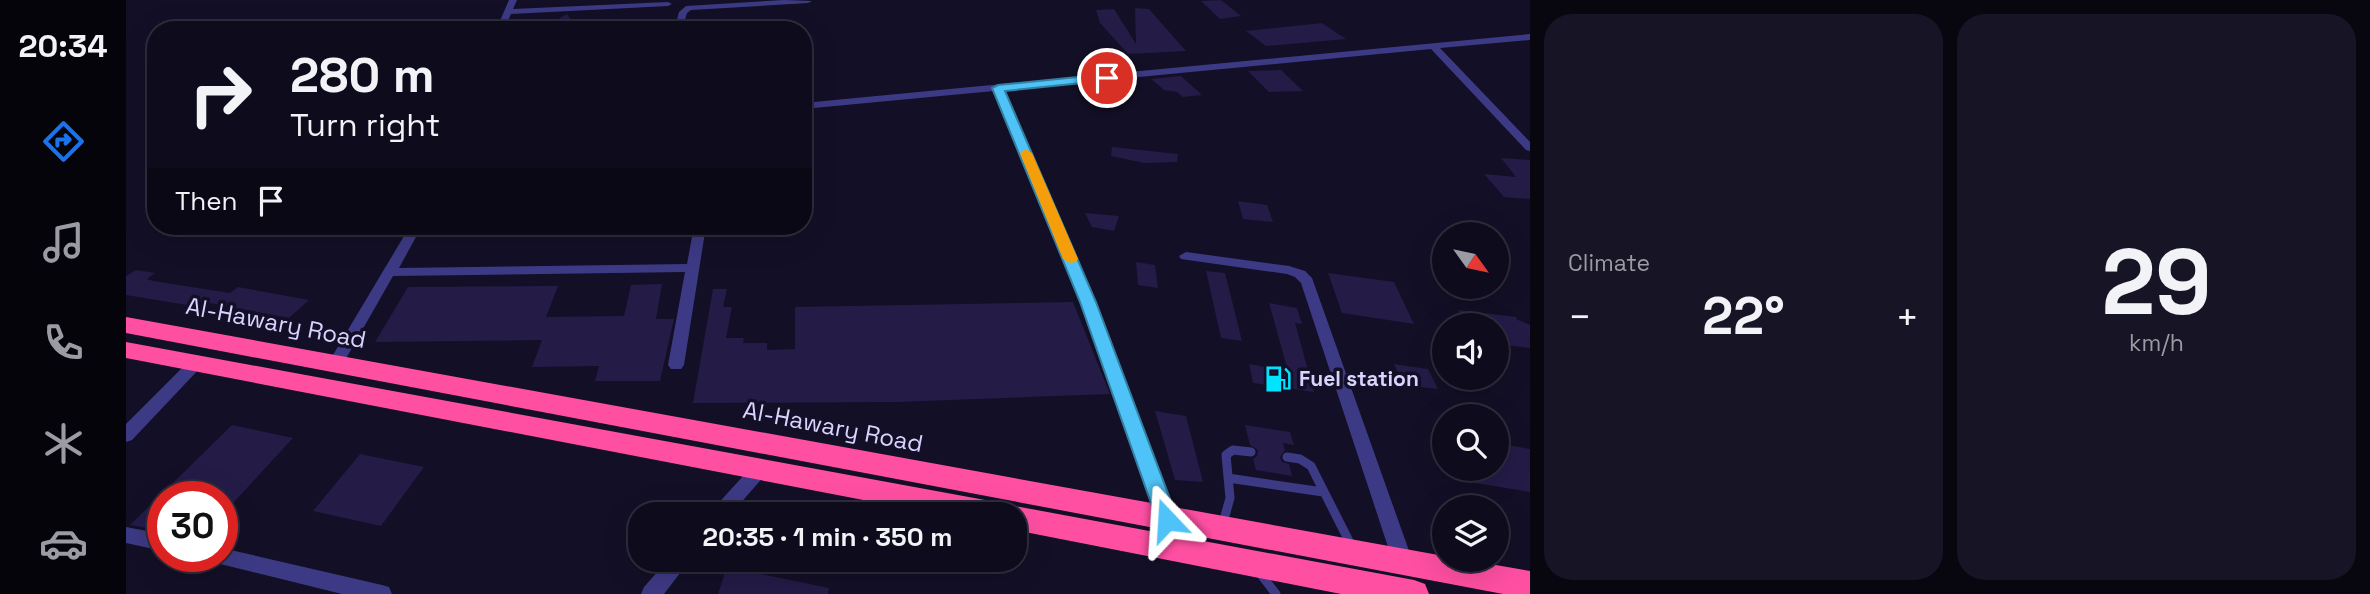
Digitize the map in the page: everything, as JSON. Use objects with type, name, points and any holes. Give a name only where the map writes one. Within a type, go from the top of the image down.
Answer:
[{"type":"highway","name":"Al-Hawary Road","points":[[126,325],[1167,520],[1530,585]]},
{"type":"highway","points":[[126,350],[932,502]]},
{"type":"highway","points":[[1027,520],[1403,593]]},
{"type":"street","points":[[504,21],[513,0]]},
{"type":"street","points":[[680,21],[683,12],[689,8],[808,1]]},
{"type":"street","points":[[508,12],[668,4]]},
{"type":"street","points":[[812,105],[1530,37]]},
{"type":"street","points":[[1433,46],[1530,148]]},
{"type":"street","points":[[998,88],[1088,302],[1167,520]]},
{"type":"street","points":[[335,365],[411,235]]},
{"type":"street","points":[[676,365],[698,235]]},
{"type":"street","points":[[1186,256],[1289,270],[1300,274],[1307,281],[1404,562]]},
{"type":"street","points":[[390,272],[693,268]]},
{"type":"street","points":[[126,435],[196,363]]},
{"type":"street","points":[[731,502],[760,470]]},
{"type":"street","points":[[126,535],[147,540]]},
{"type":"street","points":[[238,560],[382,594]]},
{"type":"street","points":[[651,594],[670,572]]},
{"type":"lane","points":[[1219,529],[1229,506],[1225,460],[1228,452],[1251,452]]},
{"type":"lane","points":[[1287,457],[1300,459],[1311,466],[1356,554]]},
{"type":"lane","points":[[1228,478],[1324,492]]},
{"type":"lane","points":[[1252,564],[1276,594]]},
{"type":"building","points":[[1221,0],[1241,16],[1220,19],[1201,1]]},
{"type":"building","points":[[1135,8],[1149,9],[1186,51],[1128,54],[1100,23],[1096,10],[1114,9],[1136,44]]},
{"type":"building","points":[[567,14],[571,21],[555,21]]},
{"type":"building","points":[[1322,23],[1346,39],[1266,46],[1246,31]]},
{"type":"building","points":[[1281,70],[1303,91],[1269,92],[1248,71]]},
{"type":"building","points":[[1181,76],[1202,95],[1183,97],[1177,92],[1164,90],[1151,79]]},
{"type":"building","points":[[1112,147],[1178,154],[1177,162],[1144,163],[1111,156]]},
{"type":"building","points":[[1501,158],[1530,160],[1530,199],[1504,197],[1484,174],[1516,177]]},
{"type":"building","points":[[1238,201],[1267,205],[1273,222],[1243,219]]},
{"type":"building","points":[[1085,213],[1119,216],[1114,231],[1092,227]]},
{"type":"building","points":[[1136,262],[1155,265],[1158,288],[1138,285]]},
{"type":"building","points":[[136,270],[155,273],[147,279],[153,281],[230,293],[238,287],[309,300],[289,318],[199,301],[193,306],[126,295],[126,276]]},
{"type":"building","points":[[1206,271],[1225,273],[1242,341],[1221,338]]},
{"type":"building","points":[[1328,273],[1394,282],[1414,324],[1342,313]]},
{"type":"building","points":[[662,284],[656,319],[674,319],[660,381],[595,381],[599,366],[532,367],[542,340],[375,342],[408,287],[558,286],[546,317],[624,316],[631,285]]},
{"type":"building","points":[[713,289],[727,289],[723,307],[732,307],[726,338],[744,338],[743,343],[767,343],[767,350],[795,349],[795,307],[1073,302],[1110,394],[898,402],[693,403]]},
{"type":"building","points":[[1269,303],[1297,308],[1302,324],[1295,323],[1314,392],[1253,383],[1249,364],[1288,371]]},
{"type":"building","points":[[1458,310],[1483,313],[1460,313]]},
{"type":"building","points":[[1509,316],[1517,317],[1516,319],[1530,325],[1530,348],[1509,346]]},
{"type":"building","points":[[1394,364],[1428,369],[1432,377],[1432,388],[1403,385]]},
{"type":"building","points":[[1155,411],[1186,416],[1203,482],[1175,480]]},
{"type":"building","points":[[232,425],[293,438],[238,498],[238,481],[175,481]]},
{"type":"building","points":[[1245,425],[1290,432],[1294,445],[1283,443],[1285,450],[1280,457],[1282,462],[1289,464],[1292,476],[1256,470],[1253,459],[1258,450],[1250,445]]},
{"type":"building","points":[[1509,445],[1530,449],[1530,492],[1474,481],[1509,481]]},
{"type":"building","points":[[360,454],[424,467],[381,526],[313,511]]},
{"type":"building","points":[[147,508],[147,528],[130,525]]},
{"type":"building","points":[[725,572],[751,572],[829,588],[828,594],[718,594]]},
{"type":"slow traffic","points":[[1026,153],[1070,259]]},
{"type":"place","name":"Fuel station","points":[[1278,379]]},
{"type":"route","points":[[1107,78],[998,88],[1088,302],[1167,520]]}]
